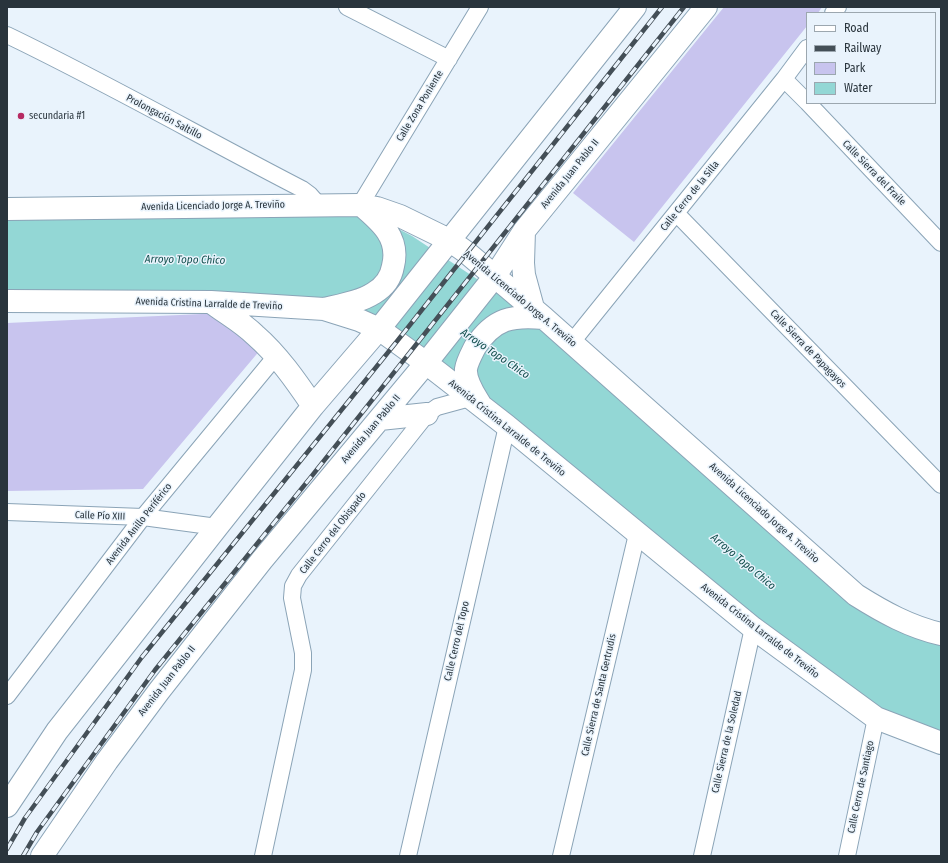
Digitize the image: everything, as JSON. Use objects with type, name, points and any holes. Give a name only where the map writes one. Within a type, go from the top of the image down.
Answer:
[{"type":"main road","points":[[7,806],[57,732],[217,527],[313,406],[382,324],[635,7]]},
{"type":"main road","name":"Avenida Juan Pablo II","points":[[42,856],[106,761],[159,691],[262,560],[429,359],[491,280],[524,231],[706,7]]},
{"type":"main road","name":"Avenida Licenciado Jorge A. Treviño","points":[[7,209],[318,204],[368,211],[377,208],[400,216],[446,244],[466,252],[491,280],[572,342],[856,595],[876,608],[904,622],[941,634]]},
{"type":"main road","points":[[324,309],[346,304],[374,294],[384,285],[392,273],[395,260],[393,241],[368,211]]},
{"type":"main road","points":[[473,396],[466,370],[472,352],[482,337],[495,325],[509,318],[534,314],[524,275],[524,231]]},
{"type":"main road","name":"Avenida Cristina Larralde de Treviño","points":[[7,301],[211,302],[324,309],[359,320],[382,324],[429,359],[506,426],[753,628],[876,718],[941,743]]},
{"type":"main road","points":[[211,302],[254,334],[276,356],[313,406]]},
{"type":"main road","points":[[380,419],[427,414]]},
{"type":"street","points":[[347,7],[449,59]]},
{"type":"street","name":"Calle Zona Poniente","points":[[368,211],[449,59],[480,7]]},
{"type":"street","name":"Prolongación Saltillo","points":[[7,35],[47,54],[238,156],[302,188],[318,204]]},
{"type":"street","name":"Calle Cerro de la Silla","points":[[572,342],[806,49]]},
{"type":"street","name":"Calle Sierra del Fraile","points":[[784,78],[806,102]]},
{"type":"street","name":"Calle Sierra del Fraile","points":[[808,104],[941,243]]},
{"type":"street","name":"Calle Sierra de Papagayos","points":[[676,213],[941,485]]},
{"type":"street","name":"Avenida Anillo Periférico","points":[[7,696],[143,517],[276,356]]},
{"type":"street","name":"Calle Cerro del Obispado","points":[[263,856],[303,670],[303,653],[292,598],[293,586],[299,575],[427,414],[437,407],[473,396]]},
{"type":"street","name":"Calle Cerro del Topo","points":[[408,856],[506,426]]},
{"type":"street","name":"Calle Pío XIII","points":[[7,512],[143,517],[217,527]]},
{"type":"street","name":"Calle Sierra de Santa Gertrudis","points":[[561,856],[637,534]]},
{"type":"street","name":"Calle Sierra de la Soledad","points":[[702,856],[753,628]]},
{"type":"street","name":"Calle Cerro de Santiago","points":[[847,856],[876,718]]},
{"type":"green space","points":[[724,7],[822,7],[819,12],[806,12],[806,27],[634,242],[573,193]]},
{"type":"green space","points":[[223,313],[261,349],[143,489],[7,491],[7,323]]},
{"type":"water","name":"Arroyo Topo Chico","points":[[318,204],[375,217],[412,236],[572,342],[856,595],[941,634],[941,743],[876,718],[753,628],[386,320],[7,301],[7,209]]},
{"type":"railway","points":[[7,849],[25,818],[142,657],[398,340],[662,7]]},
{"type":"railway","points":[[23,856],[37,832],[155,670],[311,477],[684,7]]},
{"type":"place","name":"secundaria #1","points":[[21,116]]}]
